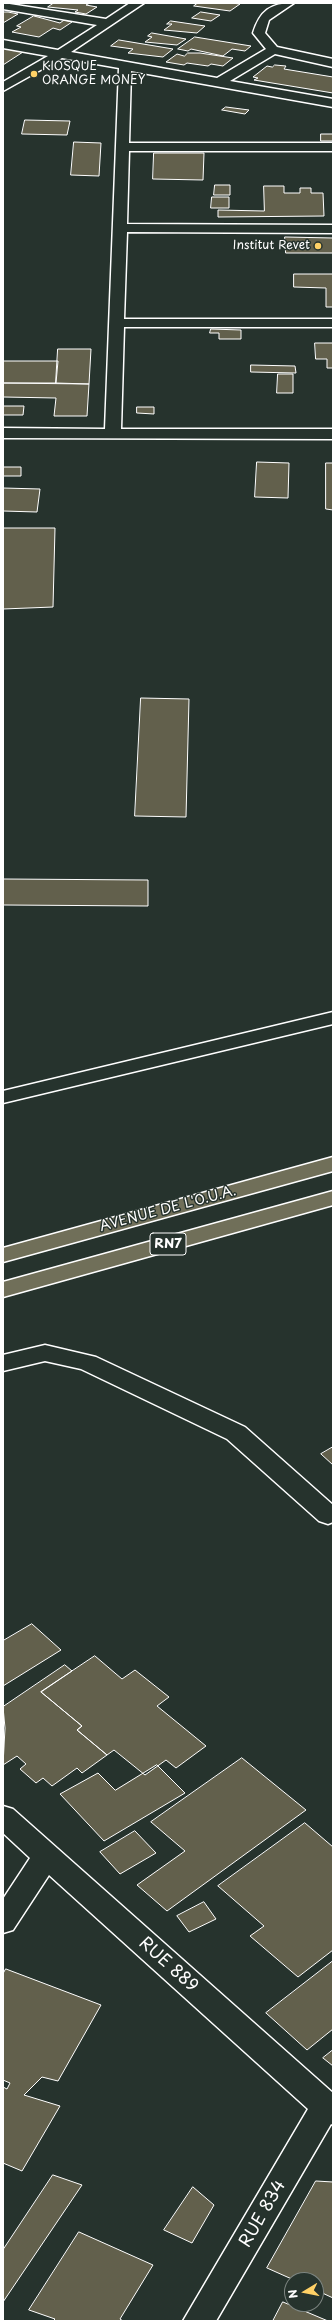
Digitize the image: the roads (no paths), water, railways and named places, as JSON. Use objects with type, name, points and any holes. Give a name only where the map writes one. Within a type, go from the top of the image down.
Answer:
[{"type":"highway","name":"AVENUE DE L'O.U.A.","points":[[3,1255],[333,1164]]},
{"type":"highway","name":"RN7","points":[[3,1290],[333,1198]]},
{"type":"street","points":[[3,87],[60,54],[138,3]]},
{"type":"street","points":[[288,3],[264,18],[259,33],[273,50],[333,63]]},
{"type":"street","points":[[3,5],[109,23]]},
{"type":"street","points":[[3,44],[333,103]]},
{"type":"street","points":[[218,83],[273,50]]},
{"type":"street","points":[[113,433],[124,147],[125,66]]},
{"type":"street","points":[[124,147],[333,148]]},
{"type":"street","points":[[120,228],[333,229]]},
{"type":"street","points":[[117,323],[333,323]]},
{"type":"street","points":[[3,433],[333,434]]},
{"type":"street","points":[[3,1097],[333,1018]]},
{"type":"street","points":[[3,1363],[45,1353],[88,1364],[236,1433],[328,1515]]},
{"type":"street","name":"RUE 889","points":[[3,1817],[329,2109]]},
{"type":"street","points":[[3,1922],[46,1856]]},
{"type":"street","name":"RUE 834","points":[[199,2321],[329,2109]]},
{"type":"place","name":"KIOSQUE ORANGE MONEY","points":[[34,74]]},
{"type":"place","name":"Institut Revet","points":[[318,246]]}]
